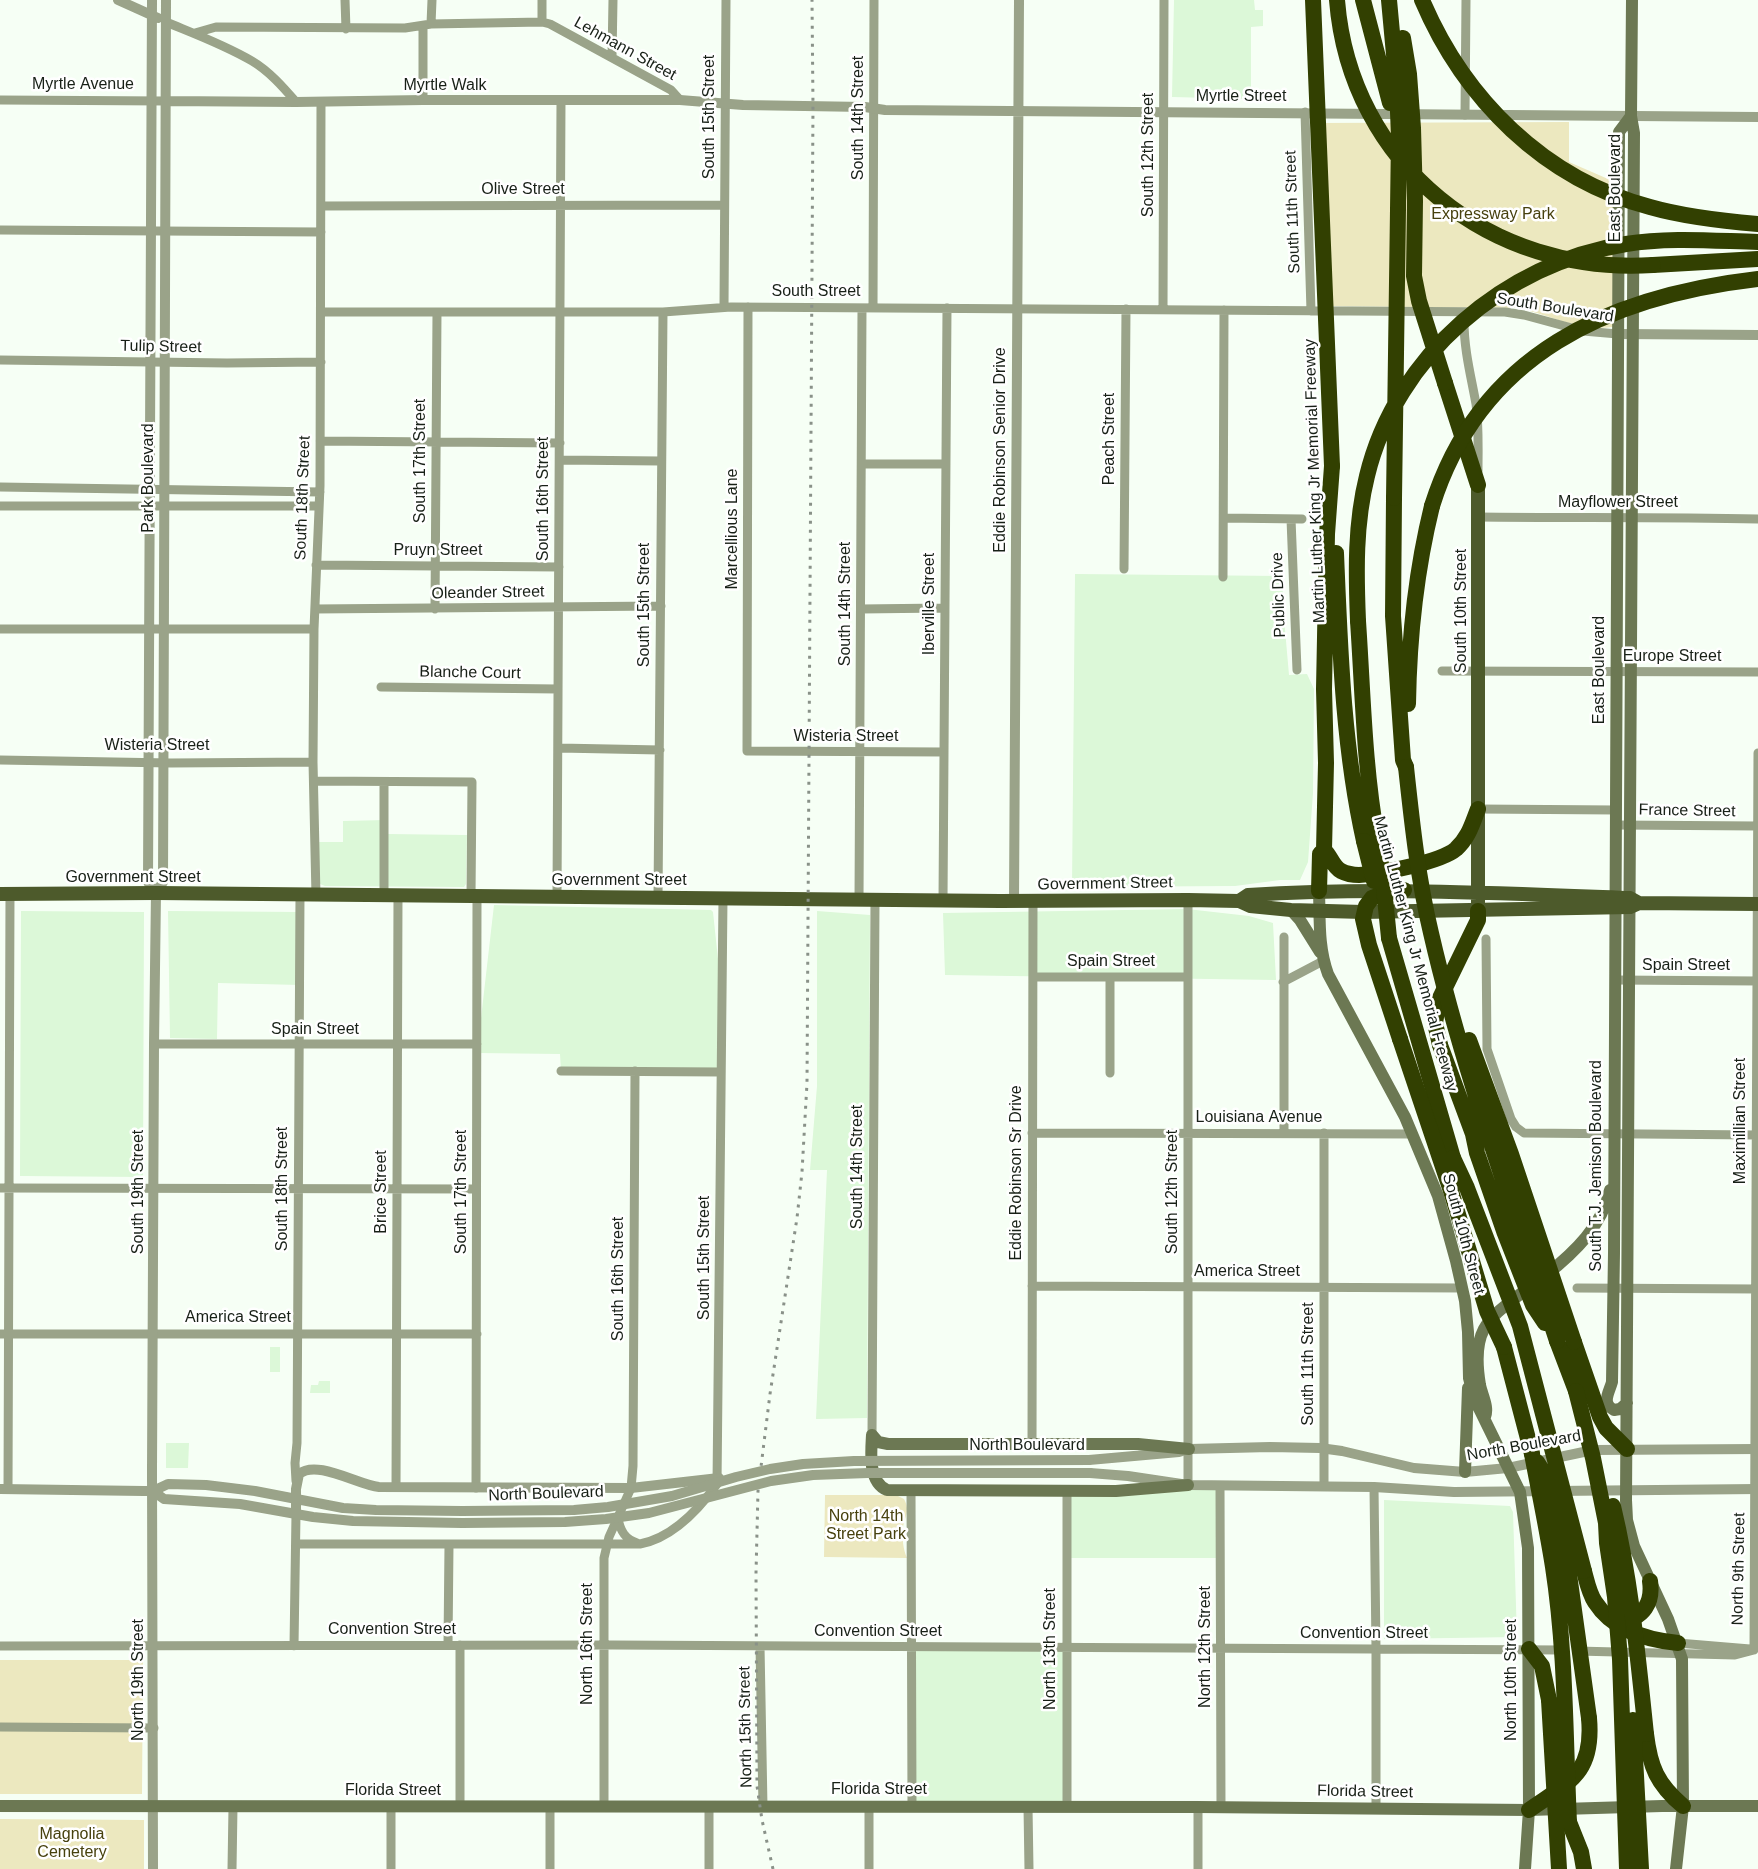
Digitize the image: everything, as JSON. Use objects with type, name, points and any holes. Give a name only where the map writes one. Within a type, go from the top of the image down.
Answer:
[{"type":"highway","name":"Martin Luther King Jr Memorial Freeway","points":[[1313,0],[1332,466],[1331,535],[1346,728],[1355,794],[1370,840],[1389,938],[1453,1158],[1532,1454],[1553,1566],[1557,1602],[1562,1658],[1572,1869]]},
{"type":"highway","points":[[1337,0],[1348,61],[1359,91],[1374,120],[1397,154],[1419,179],[1450,207],[1478,226],[1507,241],[1539,253],[1588,264],[1637,267],[1758,259]]},
{"type":"highway","points":[[1363,0],[1391,107],[1398,120]]},
{"type":"highway","name":"Martin Luther King Jr Memorial Freeway","points":[[1391,0],[1398,120],[1393,616],[1406,762],[1419,871],[1446,996],[1470,1079],[1566,1342],[1593,1458],[1606,1523],[1619,1640],[1627,1869]]},
{"type":"highway","points":[[1391,0],[1406,55],[1413,128],[1415,283],[1478,485]]},
{"type":"highway","points":[[1422,0],[1445,47],[1472,88],[1505,126],[1558,167],[1602,190],[1648,207],[1688,216],[1758,224]]},
{"type":"highway","points":[[1370,840],[1370,794],[1364,735],[1356,578],[1358,527],[1374,450],[1396,403],[1410,381],[1435,348],[1455,328],[1488,301],[1547,267],[1627,244],[1758,242]]},
{"type":"highway","points":[[1406,762],[1412,621],[1421,555],[1432,506],[1453,454],[1474,418],[1506,381],[1545,349],[1588,324],[1622,311],[1686,292],[1758,279]]},
{"type":"highway","points":[[1331,535],[1324,678],[1326,763],[1324,850],[1338,869],[1354,875],[1435,861],[1449,854],[1466,840],[1478,809]]},
{"type":"highway","points":[[1319,891],[1320,854],[1324,850]]},
{"type":"highway","points":[[1404,890],[1377,895],[1368,901],[1363,912],[1363,924],[1451,1191],[1483,1301],[1504,1347]]},
{"type":"highway","points":[[1478,911],[1478,920],[1439,1000],[1435,1023],[1440,1045],[1533,1305],[1566,1342],[1600,1417],[1610,1432],[1627,1449]]},
{"type":"highway","points":[[1453,1158],[1467,1188],[1520,1326],[1584,1571],[1594,1601],[1622,1627],[1679,1648]]},
{"type":"highway","points":[[1576,1391],[1596,1438],[1619,1532],[1631,1608],[1647,1749],[1654,1770],[1666,1792],[1683,1806]]},
{"type":"highway","points":[[1529,1810],[1569,1782],[1584,1764],[1590,1743],[1589,1718],[1563,1531],[1550,1483],[1532,1454]]},
{"type":"highway","points":[[1609,1617],[1629,1620],[1643,1612],[1651,1599],[1650,1581]]},
{"type":"highway","points":[[1619,1640],[1632,1713],[1641,1869]]},
{"type":"highway","points":[[1529,1649],[1542,1666],[1549,1700],[1558,1869]]},
{"type":"highway","points":[[1569,1822],[1581,1852],[1584,1869]]},
{"type":"main road","points":[[1631,116],[1632,0]]},
{"type":"main road","name":"East Boulevard","points":[[1624,902],[1616,825],[1619,132],[1631,116]]},
{"type":"main road","name":"East Boulevard","points":[[1624,902],[1630,825],[1634,133],[1631,116]]},
{"type":"main road","name":"South 10th Street","points":[[1478,485],[1478,911]]},
{"type":"main road","name":"Government Street","points":[[1239,901],[1248,895],[1404,890],[1478,892],[1624,902],[1757,904]]},
{"type":"main road","name":"South 10th Street","points":[[1319,891],[1323,959],[1328,974],[1413,1134],[1438,1196],[1462,1288],[1468,1323],[1469,1378],[1474,1398],[1520,1492]]},
{"type":"main road","name":"Government Street","points":[[5,894],[156,893],[1014,901],[1188,900],[1239,901],[1250,906],[1291,910],[1363,912],[1478,911],[1624,902]]},
{"type":"main road","name":"South T.J. Jemison Boulevard","points":[[1624,902],[1615,981],[1612,1382],[1606,1403],[1617,1410],[1627,1403]]},
{"type":"main road","name":"South T.J. Jemison Boulevard","points":[[1624,902],[1629,981],[1627,1520],[1636,1552],[1679,1648]]},
{"type":"main road","points":[[1291,910],[1300,920],[1323,959]]},
{"type":"main road","points":[[1484,1421],[1487,1411],[1480,1381],[1478,1349],[1482,1330],[1493,1316],[1562,1262],[1584,1240],[1598,1220],[1606,1203],[1614,1169]]},
{"type":"main road","points":[[1468,1323],[1493,1316]]},
{"type":"main road","points":[[1465,1472],[1469,1378]]},
{"type":"main road","points":[[872,1435],[878,1442],[888,1444],[1138,1444],[1189,1449]]},
{"type":"main road","points":[[872,1435],[871,1454],[876,1481],[887,1490],[1116,1491],[1188,1485]]},
{"type":"main road","name":"North 10th Street","points":[[1520,1492],[1528,1548],[1529,1810],[1525,1869]]},
{"type":"main road","points":[[1676,1869],[1683,1806],[1679,1648]]},
{"type":"main road","name":"Florida Street","points":[[0,1806],[1198,1807],[1529,1810],[1758,1806]]},
{"type":"street","points":[[118,0],[195,33],[252,61],[271,76],[296,102]]},
{"type":"street","points":[[152,0],[148,882],[156,893]]},
{"type":"street","name":"Park Boulevard","points":[[156,893],[163,882],[166,0]]},
{"type":"street","points":[[345,0],[346,29]]},
{"type":"street","points":[[423,100],[427,26],[432,0]]},
{"type":"street","points":[[542,0],[542,22]]},
{"type":"street","points":[[612,57],[613,0]]},
{"type":"street","name":"South 15th Street","points":[[724,307],[726,0]]},
{"type":"street","name":"South 14th Street","points":[[873,308],[874,0]]},
{"type":"street","name":"Eddie Robinson Senior Drive","points":[[1014,901],[1019,0]]},
{"type":"street","name":"South 12th Street","points":[[1163,310],[1164,0]]},
{"type":"street","points":[[1465,115],[1466,0]]},
{"type":"street","name":"Lehmann Street","points":[[195,33],[216,27],[346,29],[542,22],[550,24],[671,90],[680,100]]},
{"type":"street","name":"Myrtle Avenue","points":[[0,100],[166,101]]},
{"type":"street","name":"Myrtle Walk","points":[[166,101],[680,100],[725,104]]},
{"type":"street","name":"South 16th Street","points":[[558,897],[561,101]]},
{"type":"street","name":"South 18th Street","points":[[316,896],[313,762],[314,629],[320,492],[321,102]]},
{"type":"street","name":"Myrtle Street","points":[[725,104],[857,107],[885,110],[1758,117]]},
{"type":"street","name":"South 11th Street","points":[[1305,112],[1311,311]]},
{"type":"street","name":"Olive Street","points":[[321,206],[724,205]]},
{"type":"street","points":[[0,230],[321,232]]},
{"type":"street","name":"South Street","points":[[321,312],[663,312],[724,307],[1311,311]]},
{"type":"street","name":"Marcellious Lane","points":[[747,751],[748,307]]},
{"type":"street","name":"South 14th Street","points":[[859,900],[862,308]]},
{"type":"street","name":"Iberville Street","points":[[943,900],[947,308]]},
{"type":"street","name":"Peach Street","points":[[1124,568],[1126,309]]},
{"type":"street","points":[[1223,577],[1224,310]]},
{"type":"street","name":"South Boulevard","points":[[1311,311],[1516,313],[1584,331],[1618,334],[1758,335]]},
{"type":"street","name":"South 17th Street","points":[[435,609],[437,312]]},
{"type":"street","name":"South 15th Street","points":[[658,897],[663,312]]},
{"type":"street","name":"South 10th Street","points":[[1464,312],[1465,346],[1478,427],[1478,485]]},
{"type":"street","name":"Tulip Street","points":[[0,360],[321,362]]},
{"type":"street","points":[[320,441],[560,443]]},
{"type":"street","points":[[560,460],[660,461]]},
{"type":"street","points":[[862,464],[946,464]]},
{"type":"street","points":[[0,486],[320,492]]},
{"type":"street","points":[[0,506],[319,506]]},
{"type":"street","name":"Mayflower Street","points":[[1478,517],[1758,519]]},
{"type":"street","points":[[1224,518],[1302,519]]},
{"type":"street","name":"Public Drive","points":[[1291,519],[1296,670]]},
{"type":"street","name":"Pruyn Street","points":[[316,566],[559,567]]},
{"type":"street","name":"Oleander Street","points":[[315,609],[661,606]]},
{"type":"street","points":[[861,609],[944,608]]},
{"type":"street","points":[[0,629],[314,629]]},
{"type":"street","name":"Europe Street","points":[[1442,671],[1758,672]]},
{"type":"street","name":"Blanche Court","points":[[381,687],[558,689]]},
{"type":"street","points":[[559,748],[660,750]]},
{"type":"street","name":"Wisteria Street","points":[[747,751],[944,752]]},
{"type":"street","name":"Maximillian Street","points":[[1757,1489],[1758,753]]},
{"type":"street","name":"Wisteria Street","points":[[0,760],[313,762]]},
{"type":"street","points":[[314,781],[384,782]]},
{"type":"street","name":"South 17th Street","points":[[384,782],[471,782],[477,1044],[476,1488]]},
{"type":"street","name":"Brice Street","points":[[384,782],[397,1044],[396,1487]]},
{"type":"street","name":"France Street","points":[[1478,809],[1616,810]]},
{"type":"street","name":"France Street","points":[[1616,825],[1758,826]]},
{"type":"street","name":"South 19th Street","points":[[153,1491],[156,893]]},
{"type":"street","points":[[4,1489],[5,894]]},
{"type":"street","name":"South 18th Street","points":[[297,1483],[295,1463],[298,1333],[300,895]]},
{"type":"street","name":"South 15th Street","points":[[719,1478],[723,898]]},
{"type":"street","name":"South 14th Street","points":[[872,1435],[874,900]]},
{"type":"street","name":"South 12th Street","points":[[1188,900],[1188,1485]]},
{"type":"street","name":"Eddie Robinson Sr Drive","points":[[1032,1444],[1033,901]]},
{"type":"street","points":[[1284,937],[1284,1133]]},
{"type":"street","points":[[1486,939],[1486,1049],[1511,1119],[1524,1133],[1757,1135]]},
{"type":"street","points":[[1283,982],[1323,959]]},
{"type":"street","name":"Spain Street","points":[[1034,977],[1187,977]]},
{"type":"street","points":[[1110,978],[1110,1073]]},
{"type":"street","name":"Spain Street","points":[[1615,981],[1757,981]]},
{"type":"street","name":"Spain Street","points":[[154,1044],[477,1044]]},
{"type":"street","points":[[561,1071],[721,1072]]},
{"type":"street","name":"South 16th Street","points":[[631,1488],[635,1071]]},
{"type":"street","name":"Louisiana Avenue","points":[[1032,1133],[1413,1134]]},
{"type":"street","name":"South 11th Street","points":[[1324,1133],[1324,1486]]},
{"type":"street","points":[[4,1188],[476,1189]]},
{"type":"street","name":"America Street","points":[[1032,1286],[1462,1288]]},
{"type":"street","points":[[1577,1288],[1757,1288]]},
{"type":"street","name":"America Street","points":[[4,1334],[477,1334]]},
{"type":"street","name":"North Boulevard","points":[[4,1489],[153,1491],[168,1484],[206,1485],[255,1491],[343,1508],[462,1511],[574,1510],[624,1505],[672,1496],[752,1473],[819,1463],[854,1461],[1089,1460],[1179,1452],[1189,1449],[1278,1447],[1342,1451],[1414,1468],[1465,1472],[1508,1468],[1593,1450],[1757,1449]]},
{"type":"street","name":"North Boulevard","points":[[297,1483],[299,1474],[311,1469],[325,1470],[372,1486],[396,1487],[631,1488],[719,1478]]},
{"type":"street","name":"North Boulevard","points":[[153,1491],[164,1499],[240,1504],[353,1521],[462,1523],[565,1522],[606,1519],[649,1513],[771,1481],[813,1475],[868,1473],[1090,1473],[1188,1485],[1374,1487],[1454,1492],[1757,1489]]},
{"type":"street","points":[[296,1544],[640,1544],[656,1540],[674,1529],[704,1500],[719,1478]]},
{"type":"street","points":[[294,1646],[297,1483]]},
{"type":"street","name":"North 12th Street","points":[[1220,1486],[1221,1808]]},
{"type":"street","points":[[1374,1487],[1376,1809]]},
{"type":"street","name":"North 16th Street","points":[[604,1807],[603,1564],[606,1545],[631,1488]]},
{"type":"street","name":"North 9th Street","points":[[1756,1650],[1757,1489]]},
{"type":"street","points":[[912,1490],[912,1807]]},
{"type":"street","name":"North 13th Street","points":[[1067,1490],[1067,1807]]},
{"type":"street","name":"North 19th Street","points":[[153,1491],[153,1869]]},
{"type":"street","points":[[618,1517],[626,1538],[640,1544]]},
{"type":"street","points":[[448,1645],[449,1545]]},
{"type":"street","points":[[460,1645],[460,1807]]},
{"type":"street","name":"Convention Street","points":[[0,1646],[603,1645],[1756,1650]]},
{"type":"street","name":"North 15th Street","points":[[760,1646],[763,1807]]},
{"type":"street","points":[[0,1727],[154,1728]]},
{"type":"street","points":[[232,1869],[233,1807]]},
{"type":"street","points":[[391,1807],[391,1869]]},
{"type":"street","points":[[550,1807],[550,1869]]},
{"type":"street","points":[[709,1807],[709,1869]]},
{"type":"street","points":[[869,1807],[869,1869]]},
{"type":"street","points":[[1028,1807],[1029,1869]]},
{"type":"street","points":[[1198,1807],[1198,1869]]},
{"type":"shaded area","points":[[1174,0],[1254,0],[1255,10],[1263,10],[1263,26],[1251,27],[1251,99],[1172,97]]},
{"type":"shaded area","points":[[1075,574],[1282,576],[1289,675],[1307,674],[1314,689],[1313,793],[1308,862],[1300,880],[1280,880],[1235,886],[1072,887]]},
{"type":"shaded area","points":[[386,820],[387,834],[467,835],[466,884],[464,887],[325,886],[320,884],[318,842],[343,842],[343,821]]},
{"type":"shaded area","points":[[494,905],[711,910],[722,997],[721,1072],[561,1071],[560,1054],[477,1053]]},
{"type":"shaded area","points":[[1187,909],[1249,916],[1273,923],[1276,980],[945,975],[943,913]]},
{"type":"shaded area","points":[[21,911],[144,912],[143,1177],[20,1176]]},
{"type":"shaded area","points":[[168,911],[300,912],[300,985],[218,983],[217,1039],[170,1038]]},
{"type":"shaded area","points":[[817,911],[870,915],[867,1418],[816,1419],[827,1170],[810,1170],[817,1086]]},
{"type":"shaded area","points":[[270,1347],[280,1347],[280,1372],[270,1372]]},
{"type":"shaded area","points":[[319,1381],[330,1381],[330,1393],[310,1393],[311,1385],[318,1385]]},
{"type":"shaded area","points":[[166,1443],[189,1443],[188,1468],[166,1468]]},
{"type":"shaded area","points":[[1220,1486],[1220,1558],[1066,1558],[1067,1490]]},
{"type":"shaded area","points":[[1384,1500],[1510,1506],[1513,1512],[1517,1637],[1384,1639]]},
{"type":"shaded area","points":[[1066,1647],[1067,1807],[912,1807],[911,1648]]},
{"type":"green space","name":"Expressway Park","points":[[1569,122],[1569,162],[1615,182],[1612,327],[1576,325],[1517,308],[1318,306],[1314,123]]},
{"type":"green space","name":"North 14th Street Park","points":[[825,1495],[896,1495],[904,1499],[907,1511],[903,1540],[907,1558],[824,1557]]},
{"type":"green space","points":[[0,1660],[143,1660],[142,1794],[0,1794]]},
{"type":"green space","name":"Magnolia Cemetery","points":[[0,1819],[144,1820],[144,1869],[0,1869]]},
{"type":"railway","points":[[773,1869],[757,1786],[756,1573],[758,1491],[770,1394],[797,1218],[807,1083],[812,0]]}]
